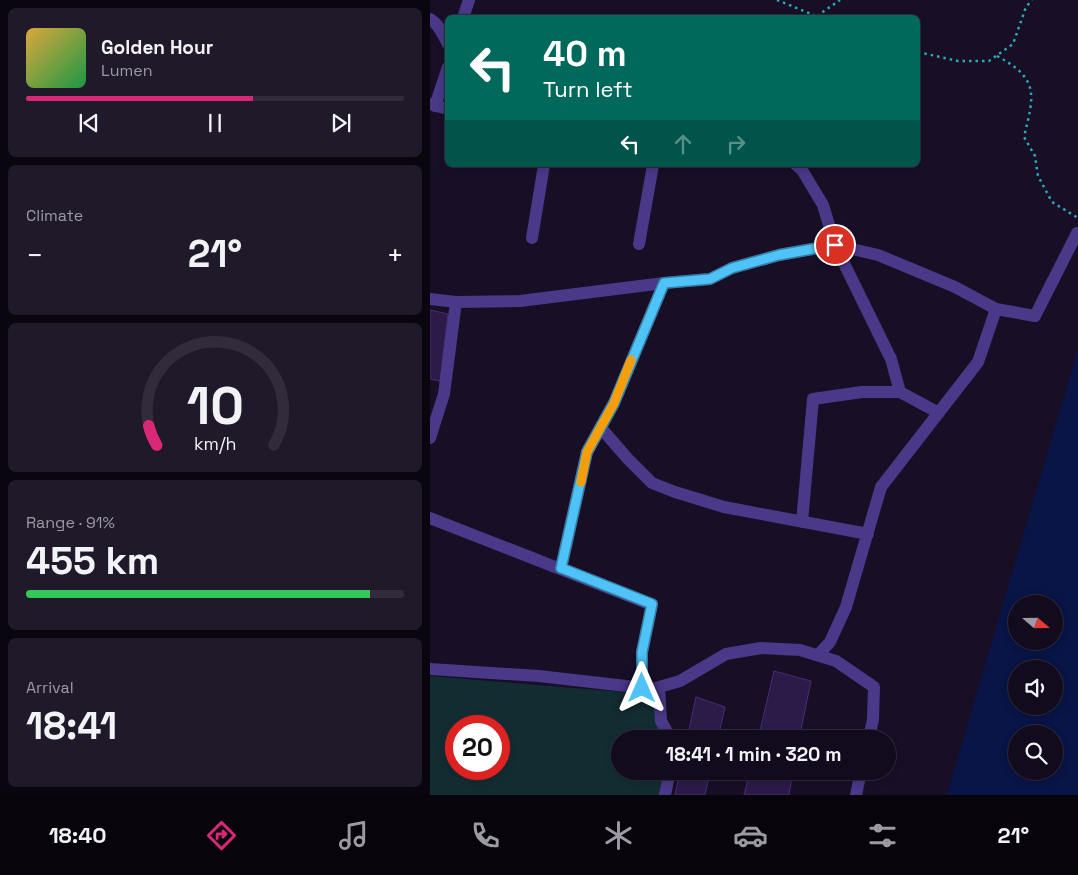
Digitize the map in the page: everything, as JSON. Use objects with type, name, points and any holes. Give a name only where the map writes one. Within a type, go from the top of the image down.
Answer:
[{"type":"lane","points":[[464,15],[469,0]]},
{"type":"lane","points":[[430,19],[445,38]]},
{"type":"lane","points":[[438,106],[445,79]]},
{"type":"lane","points":[[532,238],[544,167]]},
{"type":"lane","points":[[639,244],[653,167]]},
{"type":"lane","points":[[798,167],[823,205],[835,245],[891,359],[900,392]]},
{"type":"lane","points":[[430,299],[456,302],[520,301],[710,279],[732,268],[779,255],[835,245],[878,255],[955,287],[996,309],[1035,316],[1077,233]]},
{"type":"lane","points":[[561,568],[587,452],[614,403],[664,283]]},
{"type":"lane","points":[[430,438],[444,394],[456,302]]},
{"type":"lane","points":[[818,655],[830,642],[846,607],[881,487],[978,362],[996,309]]},
{"type":"lane","points":[[802,522],[813,399],[862,392],[900,392],[939,413]]},
{"type":"lane","points":[[600,428],[652,482],[675,492],[724,507],[868,534]]},
{"type":"lane","points":[[430,518],[652,604],[642,652],[642,688]]},
{"type":"lane","points":[[430,670],[539,676],[652,689],[680,681],[726,654],[761,648],[800,650],[836,661],[874,687],[874,719],[871,730]]},
{"type":"lane","points":[[659,687],[661,720],[666,730]]},
{"type":"lane","points":[[664,795],[668,780]]},
{"type":"lane","points":[[856,795],[860,780]]},
{"type":"path","points":[[777,0],[814,15]]},
{"type":"path","points":[[818,15],[840,0]]},
{"type":"path","points":[[920,52],[958,61],[989,61],[1013,44],[1026,7],[1032,0]]},
{"type":"path","points":[[997,56],[1013,65],[1029,82],[1032,104],[1024,137],[1035,156],[1038,176],[1052,202],[1078,218]]},
{"type":"green space","points":[[430,676],[645,694],[653,693],[665,730],[611,730],[611,780],[664,780],[661,795],[430,795]]},
{"type":"shaded area","points":[[1078,349],[1078,795],[947,795]]},
{"type":"building","points":[[430,310],[448,314],[440,381],[430,379]]},
{"type":"building","points":[[774,671],[811,681],[801,730],[760,730]]},
{"type":"building","points":[[696,697],[725,707],[720,730],[689,730]]},
{"type":"building","points":[[678,780],[708,780],[705,795],[675,795]]},
{"type":"building","points":[[748,780],[792,780],[789,795],[744,795]]},
{"type":"slow traffic","points":[[581,482],[587,452],[614,403],[631,360]]},
{"type":"route","points":[[642,688],[642,652],[652,604],[561,568],[587,452],[614,403],[664,283],[710,279],[732,268],[779,255],[835,245]]}]
